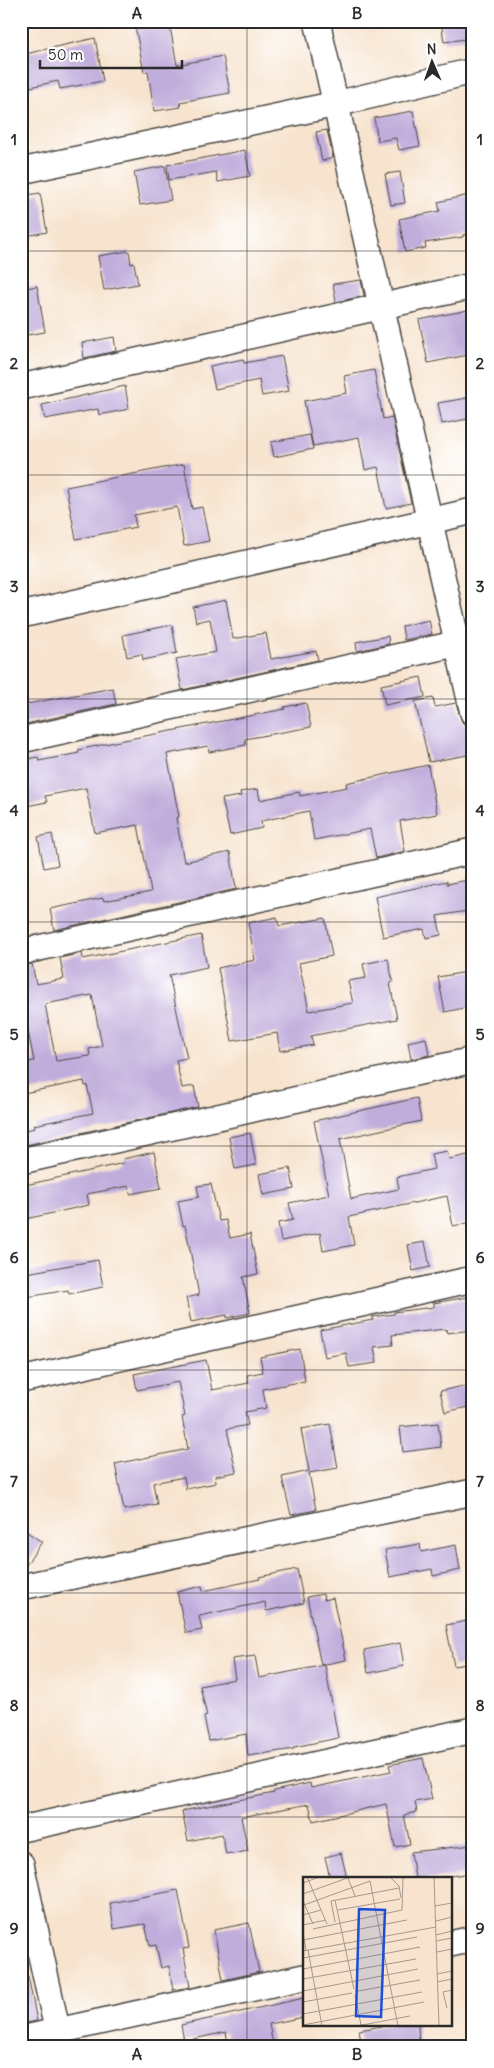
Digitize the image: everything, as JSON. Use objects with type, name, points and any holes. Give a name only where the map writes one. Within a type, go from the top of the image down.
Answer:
[{"type":"street","points":[[317,21],[429,520],[465,641],[473,713]]},
{"type":"street","points":[[21,171],[336,104],[473,71]]},
{"type":"street","points":[[21,388],[473,286]]},
{"type":"street","points":[[21,615],[473,510]]},
{"type":"street","points":[[21,740],[465,641]]},
{"type":"street","points":[[21,952],[473,851]]},
{"type":"street","points":[[21,1161],[473,1060]]},
{"type":"street","points":[[21,1380],[473,1280]]},
{"type":"street","points":[[21,1607],[21,1587],[473,1492]]},
{"type":"street","points":[[21,1830],[473,1730]]},
{"type":"street","points":[[21,1864],[59,2039]]},
{"type":"street","points":[[452,1944],[473,1939]]},
{"type":"street","points":[[21,2039],[59,2039],[303,1977]]},
{"type":"building","points":[[134,21],[169,21],[177,65],[223,56],[230,93],[180,102],[181,107],[154,111],[148,71],[144,72]]},
{"type":"building","points":[[441,21],[473,21],[473,38],[444,42]]},
{"type":"building","points":[[95,38],[103,81],[60,89],[58,81],[21,89],[21,55]]},
{"type":"building","points":[[413,111],[420,146],[399,150],[396,138],[378,141],[374,118]]},
{"type":"building","points":[[327,130],[333,158],[322,161],[316,132]]},
{"type":"building","points":[[245,150],[250,176],[218,182],[216,172],[169,180],[167,165]]},
{"type":"building","points":[[165,166],[171,200],[140,205],[134,172]]},
{"type":"building","points":[[400,172],[405,203],[391,205],[385,174]]},
{"type":"building","points":[[40,193],[47,232],[21,237],[21,196]]},
{"type":"building","points":[[473,194],[473,233],[463,235],[463,237],[425,243],[426,248],[405,252],[399,219],[440,211],[438,202]]},
{"type":"building","points":[[129,251],[131,264],[134,263],[138,284],[104,290],[98,256]]},
{"type":"building","points":[[361,280],[364,296],[336,302],[333,284]]},
{"type":"building","points":[[37,286],[45,332],[21,336],[21,289]]},
{"type":"building","points":[[473,309],[473,354],[428,363],[419,320]]},
{"type":"building","points":[[114,337],[116,351],[84,358],[82,343]]},
{"type":"building","points":[[282,356],[289,391],[262,396],[259,380],[215,389],[210,366],[243,359],[244,363]]},
{"type":"building","points":[[374,370],[383,419],[392,417],[411,503],[386,508],[378,467],[365,470],[359,437],[313,446],[304,401],[347,393],[344,376]]},
{"type":"building","points":[[125,386],[129,409],[99,415],[98,409],[45,419],[42,405]]},
{"type":"building","points":[[473,397],[473,418],[442,424],[438,403]]},
{"type":"building","points":[[310,435],[313,449],[274,457],[271,442]]},
{"type":"building","points":[[184,464],[192,509],[202,507],[209,541],[184,546],[177,507],[134,515],[136,527],[76,539],[66,487]]},
{"type":"building","points":[[226,600],[233,639],[266,633],[271,659],[316,651],[318,660],[182,690],[176,659],[216,652],[210,619],[196,622],[193,607]]},
{"type":"building","points":[[429,620],[432,634],[404,640],[402,626]]},
{"type":"building","points":[[172,625],[177,653],[143,660],[142,654],[127,657],[123,635]]},
{"type":"building","points":[[388,636],[389,644],[357,651],[356,642]]},
{"type":"building","points":[[421,677],[425,697],[385,705],[381,685]]},
{"type":"building","points":[[113,688],[116,704],[21,725],[21,705]]},
{"type":"building","points":[[433,698],[435,707],[456,703],[462,722],[468,727],[473,754],[429,762],[415,701]]},
{"type":"building","points":[[306,703],[311,727],[245,739],[246,745],[209,752],[208,746],[167,754],[179,817],[176,818],[184,862],[230,852],[236,889],[54,930],[50,909],[103,898],[104,901],[151,892],[138,825],[95,833],[86,788],[45,796],[47,802],[21,807],[21,760],[38,757],[39,761],[79,753],[78,750],[285,709],[284,707]]},
{"type":"building","points":[[428,765],[437,814],[400,821],[405,851],[376,858],[370,829],[314,840],[309,811],[261,821],[262,828],[230,835],[222,799],[241,796],[240,792],[258,789],[260,800],[299,792],[300,796],[347,787],[346,783]]},
{"type":"building","points":[[52,834],[58,865],[44,868],[38,837]]},
{"type":"building","points":[[473,879],[473,910],[437,916],[441,935],[426,938],[424,929],[383,937],[375,897],[447,881],[447,884]]},
{"type":"building","points":[[277,917],[279,926],[325,918],[332,956],[299,963],[309,1011],[353,1003],[348,981],[366,978],[363,964],[388,959],[393,982],[390,983],[397,1019],[311,1036],[313,1045],[280,1051],[277,1033],[232,1041],[218,968],[255,960],[248,923]]},
{"type":"building","points":[[201,935],[207,967],[169,975],[187,1058],[176,1060],[182,1088],[194,1086],[198,1107],[21,1146],[21,1131],[35,1128],[34,1125],[93,1113],[87,1085],[85,1086],[84,1081],[24,1093],[21,1080],[21,1063],[34,1061],[21,996],[21,966],[32,964],[36,984],[64,979],[60,958],[82,953],[83,959]],"holes":[[[92,995],[102,1046],[89,1049],[90,1056],[56,1061],[45,1004]]]},
{"type":"building","points":[[473,971],[473,1006],[445,1012],[438,977]]},
{"type":"building","points":[[426,1038],[429,1055],[411,1059],[408,1042]]},
{"type":"building","points":[[417,1098],[421,1121],[340,1139],[351,1199],[399,1189],[397,1177],[434,1169],[431,1154],[447,1151],[449,1159],[473,1154],[473,1222],[453,1226],[447,1196],[349,1217],[354,1245],[323,1251],[320,1233],[281,1241],[278,1223],[293,1220],[289,1203],[329,1195],[314,1121]]},
{"type":"building","points":[[250,1133],[256,1165],[235,1169],[229,1137]]},
{"type":"building","points":[[154,1152],[161,1188],[130,1194],[129,1186],[87,1194],[89,1205],[21,1220],[21,1186],[124,1163],[123,1159]]},
{"type":"building","points":[[290,1168],[294,1189],[263,1195],[259,1174]]},
{"type":"building","points":[[211,1184],[219,1221],[226,1220],[230,1238],[250,1234],[258,1274],[243,1277],[250,1313],[191,1322],[186,1298],[199,1295],[185,1225],[183,1226],[178,1201],[199,1197],[197,1186]]},
{"type":"building","points":[[425,1242],[430,1267],[413,1271],[408,1245]]},
{"type":"building","points":[[98,1260],[103,1287],[69,1294],[68,1290],[21,1298],[21,1274]]},
{"type":"building","points":[[473,1296],[473,1330],[447,1333],[446,1329],[392,1335],[393,1345],[374,1347],[377,1363],[349,1367],[346,1353],[325,1357],[320,1330],[373,1320],[372,1317],[394,1314],[394,1312],[434,1307],[434,1303]]},
{"type":"building","points":[[300,1349],[305,1381],[263,1389],[266,1408],[245,1412],[248,1425],[227,1429],[236,1472],[215,1476],[216,1483],[186,1489],[184,1477],[153,1483],[157,1504],[124,1510],[115,1464],[188,1449],[182,1417],[185,1416],[178,1382],[137,1390],[134,1374],[206,1360],[212,1390],[249,1383],[247,1375],[263,1372],[260,1357]]},
{"type":"building","points":[[473,1384],[473,1406],[445,1412],[440,1391]]},
{"type":"building","points":[[438,1423],[441,1447],[403,1452],[400,1427]]},
{"type":"building","points":[[330,1424],[338,1468],[309,1473],[316,1510],[291,1515],[282,1477],[309,1471],[301,1429]]},
{"type":"building","points":[[21,1528],[42,1542],[21,1572]]},
{"type":"building","points":[[420,1544],[421,1552],[456,1545],[460,1570],[433,1576],[432,1569],[390,1577],[385,1550]]},
{"type":"building","points":[[297,1569],[304,1603],[266,1611],[265,1602],[199,1616],[202,1630],[186,1633],[177,1592],[202,1586],[203,1591]]},
{"type":"building","points":[[323,1594],[324,1600],[333,1598],[346,1660],[321,1665],[307,1597]]},
{"type":"building","points":[[473,1620],[473,1663],[454,1666],[446,1625]]},
{"type":"building","points":[[400,1643],[404,1666],[368,1673],[364,1650]]},
{"type":"building","points":[[255,1656],[259,1678],[325,1665],[338,1738],[294,1747],[294,1749],[248,1756],[246,1734],[209,1741],[204,1717],[207,1716],[200,1686],[235,1679],[232,1659]]},
{"type":"building","points":[[423,1758],[432,1799],[415,1802],[417,1812],[404,1815],[410,1844],[395,1847],[386,1804],[313,1821],[309,1804],[241,1817],[248,1851],[232,1854],[226,1854],[222,1834],[188,1841],[182,1811],[274,1793],[274,1791],[310,1783],[311,1788],[391,1771],[389,1765]]},
{"type":"building","points":[[473,1845],[473,1873],[443,1877],[415,1877],[411,1852]]},
{"type":"building","points":[[341,1853],[347,1877],[330,1877],[325,1857]]},
{"type":"building","points":[[178,1890],[189,1948],[183,1949],[190,1987],[173,1990],[169,1966],[161,1968],[156,1945],[150,1946],[145,1924],[114,1929],[110,1903]]},
{"type":"building","points":[[249,1923],[259,1972],[223,1980],[214,1930]]},
{"type":"building","points":[[28,1976],[37,2021],[21,2024],[21,1977]]},
{"type":"building","points":[[303,1998],[303,2017],[269,2024],[273,2045],[229,2047],[226,2032],[184,2041],[181,2025]]},
{"type":"building","points":[[382,2026],[418,2026],[419,2047],[362,2047],[359,2030]]}]
